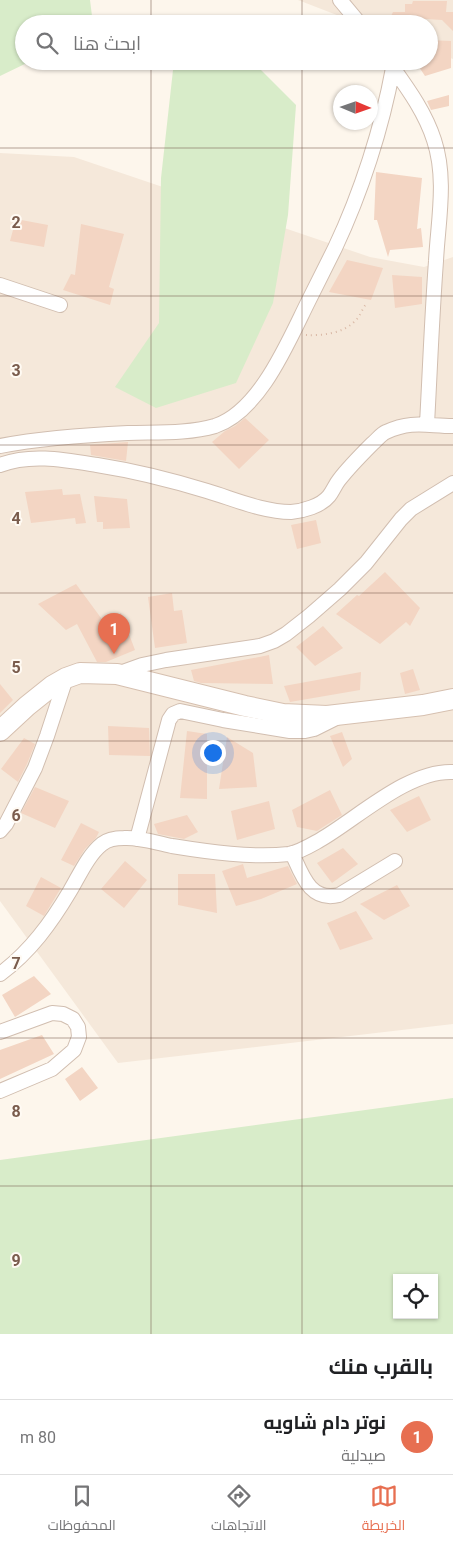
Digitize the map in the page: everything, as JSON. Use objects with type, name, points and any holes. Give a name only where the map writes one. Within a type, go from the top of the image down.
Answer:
[{"type":"street","points":[[340,0],[352,15]]},
{"type":"street","points":[[0,446],[53,438],[159,432],[213,426],[229,420],[243,409],[271,374],[336,247],[352,208],[374,142],[389,92],[391,70]]},
{"type":"street","points":[[395,70],[414,97],[427,121],[435,141],[438,158],[446,174],[441,192],[427,424]]},
{"type":"street","points":[[0,284],[60,305]]},
{"type":"street","points":[[0,465],[9,461],[37,458],[75,461],[140,472],[255,506],[283,512],[294,512],[306,510],[328,498],[338,481],[384,432],[407,424],[453,426]]},
{"type":"street","points":[[117,674],[142,665],[260,646],[274,641],[286,634],[340,589],[366,563],[411,509],[453,483]]},
{"type":"street","points":[[0,731],[39,696],[66,678],[80,673],[117,674],[283,714],[343,715],[423,705],[453,699]]},
{"type":"street","points":[[0,832],[35,768],[66,678]]},
{"type":"street","points":[[138,839],[169,720],[177,711],[290,731],[314,729],[343,715]]},
{"type":"street","points":[[0,974],[32,946],[54,918],[91,856],[102,844],[111,839],[138,839],[238,854],[276,855],[292,853],[331,834],[414,780],[428,774],[443,771],[453,772]]},
{"type":"street","points":[[292,853],[310,887],[321,895],[330,897],[339,895],[395,861]]},
{"type":"street","points":[[0,1032],[52,1013],[63,1014],[72,1019],[78,1027],[79,1037],[74,1050],[52,1069],[0,1091]]},
{"type":"path","points":[[293,333],[310,335],[342,330],[356,321],[366,304]]},
{"type":"shaded area","points":[[298,0],[453,0],[453,59],[438,53],[438,15],[337,15]]},
{"type":"shaded area","points":[[0,153],[74,157],[370,257],[424,267],[453,257],[453,1024],[118,1063],[0,901]]},
{"type":"green space","points":[[0,0],[90,0],[92,15],[15,15],[15,69],[0,76]]},
{"type":"green space","points":[[173,70],[261,70],[296,105],[288,215],[273,303],[236,383],[156,408],[115,387],[159,323],[161,178]]},
{"type":"green space","points":[[453,1098],[453,1334],[0,1334],[0,1160]]},
{"type":"building","points":[[413,1],[447,1],[446,12],[453,12],[453,31],[442,20],[438,20],[438,15],[392,15],[393,12],[405,12],[405,4],[412,4]]},
{"type":"building","points":[[438,40],[451,41],[451,68],[425,76],[421,70],[438,70]]},
{"type":"building","points":[[449,95],[449,106],[431,110],[427,101]]},
{"type":"building","points":[[376,172],[422,178],[417,229],[421,228],[423,247],[390,250],[388,257],[377,220],[374,220]]},
{"type":"building","points":[[16,219],[48,225],[44,247],[10,241]]},
{"type":"building","points":[[81,224],[124,234],[109,287],[114,289],[110,305],[63,290],[71,274],[75,275]]},
{"type":"building","points":[[347,260],[383,268],[371,300],[329,292]]},
{"type":"building","points":[[392,275],[422,277],[422,304],[395,308]]},
{"type":"building","points":[[245,418],[269,440],[239,469],[212,442]]},
{"type":"building","points":[[128,442],[126,461],[91,455],[90,445]]},
{"type":"building","points":[[62,489],[63,495],[80,494],[86,523],[76,524],[75,518],[31,523],[25,492]]},
{"type":"building","points":[[94,496],[127,499],[130,528],[103,529],[103,522],[97,522]]},
{"type":"building","points":[[316,520],[321,543],[297,549],[291,525]]},
{"type":"building","points":[[385,572],[420,608],[410,626],[406,622],[380,644],[336,614]]},
{"type":"building","points":[[76,584],[104,622],[121,613],[135,650],[106,662],[97,662],[77,624],[66,630],[38,604]]},
{"type":"building","points":[[172,593],[174,611],[182,610],[187,643],[155,648],[148,597]]},
{"type":"building","points":[[323,626],[343,648],[315,666],[296,647]]},
{"type":"building","points":[[269,655],[273,684],[201,683],[194,681],[191,670]]},
{"type":"building","points":[[413,669],[420,690],[405,694],[400,673]]},
{"type":"building","points":[[361,672],[360,690],[290,702],[284,686]]},
{"type":"building","points":[[0,684],[13,700],[0,713]]},
{"type":"building","points":[[108,726],[149,728],[150,756],[109,755]]},
{"type":"building","points":[[187,731],[207,734],[207,799],[180,798]]},
{"type":"building","points":[[342,732],[352,759],[343,767],[330,736]]},
{"type":"building","points":[[227,737],[253,753],[257,787],[219,789]]},
{"type":"building","points":[[24,738],[35,744],[18,782],[1,769]]},
{"type":"building","points":[[35,787],[69,801],[55,828],[21,813]]},
{"type":"building","points":[[330,790],[342,815],[317,831],[297,827],[292,810]]},
{"type":"building","points":[[419,796],[431,820],[407,832],[390,810]]},
{"type":"building","points":[[269,801],[275,829],[237,840],[231,811]]},
{"type":"building","points":[[187,815],[198,832],[184,839],[158,834],[154,824]]},
{"type":"building","points":[[81,823],[99,832],[74,866],[61,860]]},
{"type":"building","points":[[343,848],[358,864],[332,883],[317,863]]},
{"type":"building","points":[[125,861],[147,880],[124,908],[101,889]]},
{"type":"building","points":[[243,864],[247,878],[288,866],[297,884],[261,899],[236,906],[222,871]]},
{"type":"building","points":[[178,874],[215,874],[217,913],[178,905]]},
{"type":"building","points":[[41,877],[61,888],[44,916],[26,906]]},
{"type":"building","points":[[397,885],[410,906],[384,920],[360,904]]},
{"type":"building","points":[[356,911],[373,939],[340,950],[327,923]]},
{"type":"building","points":[[34,976],[51,994],[15,1017],[2,995]]},
{"type":"building","points":[[42,1035],[54,1054],[0,1079],[0,1050]]},
{"type":"building","points":[[82,1067],[98,1088],[80,1101],[65,1079]]},
{"type":"place","name":"نوتر دام شاويه","points":[[114,654]]}]
